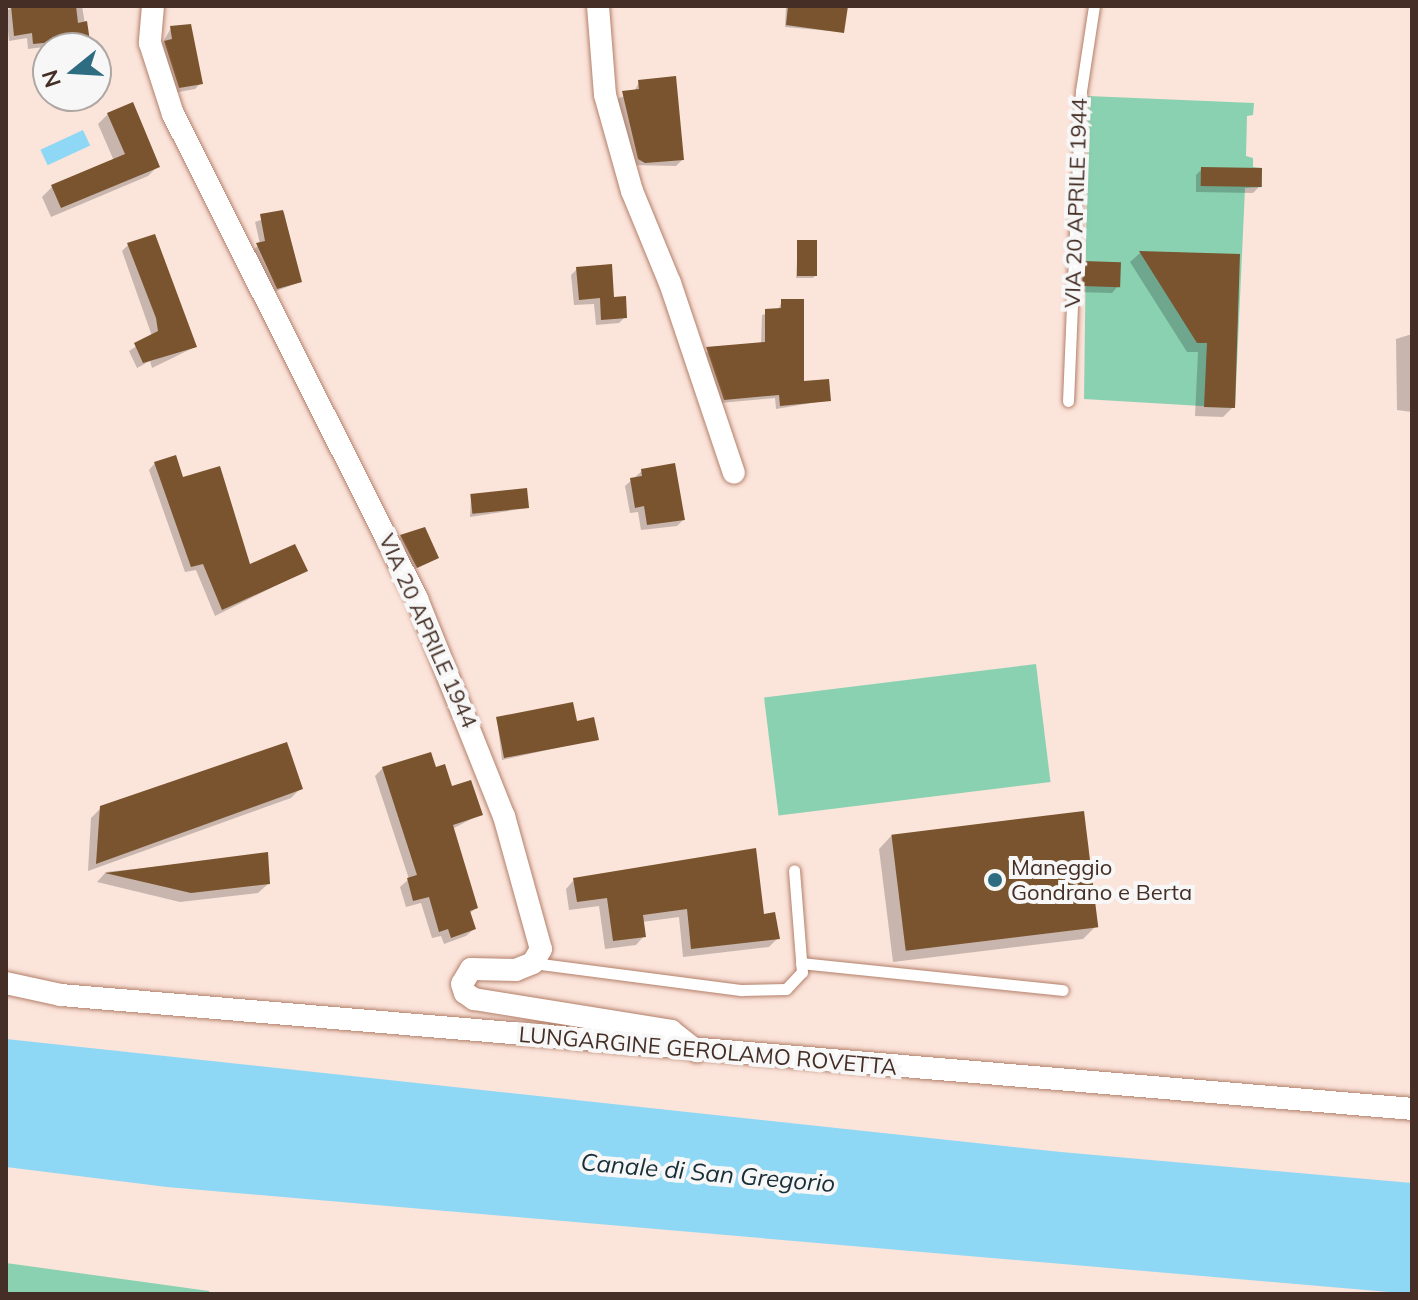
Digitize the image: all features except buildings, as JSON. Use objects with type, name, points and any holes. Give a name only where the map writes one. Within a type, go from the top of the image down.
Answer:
[{"type":"street","name":"VIA 20 APRILE 1944","points":[[153,6],[150,43],[173,114],[417,599],[464,706],[529,901],[541,949],[533,963]]},
{"type":"street","points":[[598,6],[605,95],[632,191],[670,283],[734,473]]},
{"type":"street","points":[[533,963],[516,970],[471,969],[462,984],[465,993],[474,999],[671,1031],[697,1051]]},
{"type":"street","name":"LUNGARGINE GEROLAMO ROVETTA","points":[[6,983],[61,995],[1412,1109]]},
{"type":"lane","name":"VIA 20 APRILE 1944","points":[[1068,401],[1081,91],[1094,6]]},
{"type":"lane","points":[[533,963],[742,990],[786,989],[802,972],[794,870]]},
{"type":"lane","points":[[801,963],[1063,990]]},
{"type":"green space","points":[[1088,96],[1254,103],[1253,115],[1247,116],[1246,156],[1253,158],[1253,167],[1262,168],[1262,187],[1245,188],[1235,408],[1084,399]]},
{"type":"green space","points":[[1036,664],[1051,782],[779,816],[764,697]]},
{"type":"green space","points":[[6,1263],[209,1291],[210,1294],[6,1294]]},
{"type":"water","points":[[83,130],[90,145],[48,165],[40,150]]},
{"type":"water","name":"Canale di San Gregorio","points":[[6,1039],[1061,1152],[1412,1183],[1412,1294],[167,1187],[6,1167]]},
{"type":"place","name":"Maneggio Gondrano e Berta","points":[[995,880]]}]
